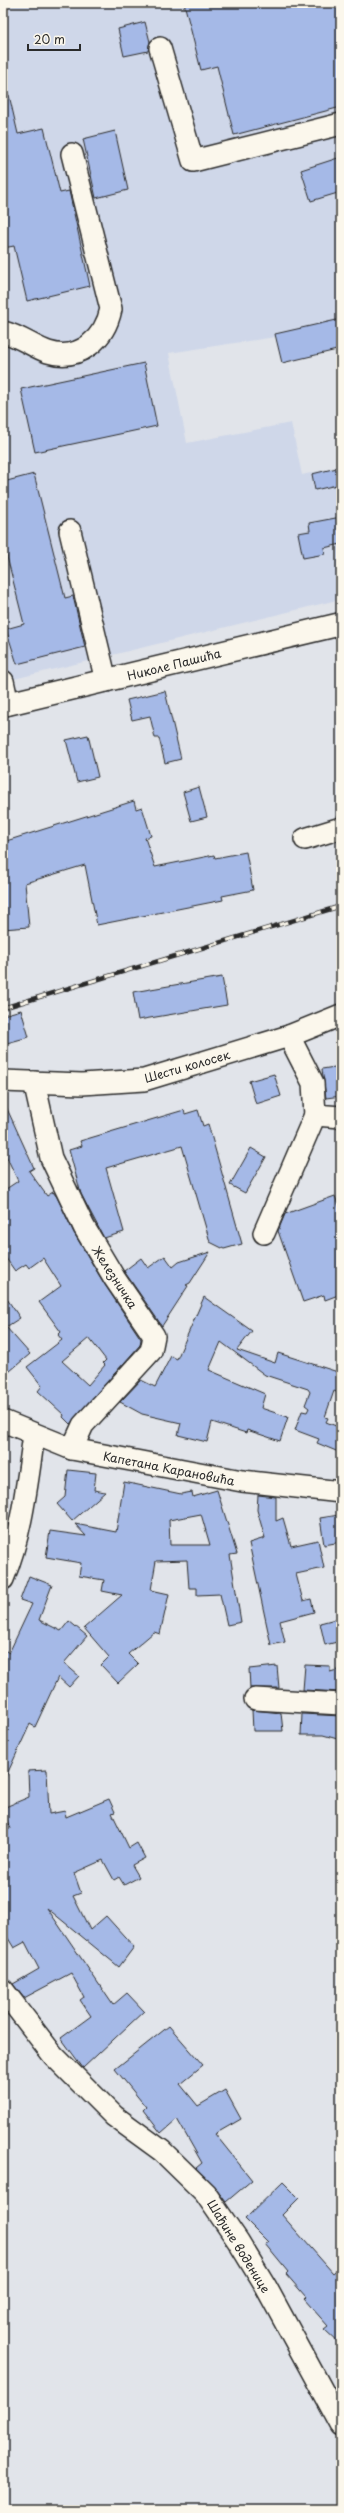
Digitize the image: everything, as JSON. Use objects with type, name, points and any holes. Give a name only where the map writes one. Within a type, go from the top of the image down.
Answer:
[{"type":"main road","name":"Николе Пашића","points":[[5,704],[341,624]]},
{"type":"street","points":[[160,48],[193,161],[341,124]]},
{"type":"street","points":[[3,332],[50,353],[72,353],[82,350],[99,337],[109,319],[111,309],[72,154]]},
{"type":"street","points":[[70,530],[106,681]]},
{"type":"street","name":"Николе Пашића","points":[[3,681],[5,704]]},
{"type":"street","points":[[305,839],[341,828]]},
{"type":"street","name":"Шести колосек","points":[[3,1081],[82,1084],[144,1080],[289,1036],[341,1015]]},
{"type":"street","points":[[264,1233],[315,1115],[313,1083],[289,1036]]},
{"type":"street","name":"Железничка","points":[[34,1082],[51,1158],[84,1227],[115,1279],[154,1336],[151,1350],[83,1426],[72,1449]]},
{"type":"street","points":[[315,1115],[341,1117]]},
{"type":"street","name":"Капетана Карановића","points":[[3,1421],[34,1435],[72,1449],[242,1482],[341,1492]]},
{"type":"street","points":[[3,1579],[9,1565],[25,1498],[34,1435]]},
{"type":"street","points":[[255,1699],[341,1704]]},
{"type":"street","name":"Шађине воденице","points":[[3,1990],[53,2055],[114,2116],[162,2151],[205,2193],[238,2241],[266,2287],[341,2425]]},
{"type":"shaded area","points":[[3,3],[341,3],[341,327],[169,353],[187,443],[291,423],[302,475],[341,466],[341,599],[6,681],[3,668]]},
{"type":"building","points":[[184,3],[341,3],[341,107],[234,135],[217,66],[201,70]]},
{"type":"building","points":[[145,22],[150,42],[148,51],[124,56],[118,29]]},
{"type":"building","points":[[3,95],[9,95],[18,134],[44,128],[60,193],[69,191],[90,286],[27,301],[14,246],[3,248],[3,203],[7,202],[3,186]]},
{"type":"building","points":[[115,131],[128,190],[96,198],[83,139]]},
{"type":"building","points":[[341,157],[341,192],[311,201],[301,170]]},
{"type":"building","points":[[341,319],[341,349],[282,363],[275,334]]},
{"type":"building","points":[[144,363],[157,426],[35,452],[21,389]]},
{"type":"building","points":[[341,467],[341,484],[315,490],[312,474]]},
{"type":"building","points":[[34,474],[65,598],[73,596],[85,647],[17,664],[6,629],[24,624],[3,541],[3,482]]},
{"type":"building","points":[[341,517],[341,544],[324,548],[325,554],[303,558],[298,533],[310,531],[309,523]]},
{"type":"building","points":[[165,691],[181,759],[165,763],[159,738],[155,738],[150,716],[132,720],[127,700]]},
{"type":"building","points":[[88,735],[98,777],[77,782],[66,740]]},
{"type":"building","points":[[199,787],[207,817],[191,821],[183,792]]},
{"type":"building","points":[[134,801],[136,809],[142,807],[151,836],[145,838],[155,867],[214,855],[215,858],[246,852],[253,890],[222,896],[223,900],[97,925],[85,865],[25,883],[29,927],[3,929],[3,842]]},
{"type":"building","points":[[222,977],[227,1005],[138,1020],[133,992]]},
{"type":"building","points":[[21,1010],[29,1037],[3,1044],[3,1015]]},
{"type":"building","points":[[341,1066],[341,1096],[326,1098],[322,1069]]},
{"type":"building","points":[[274,1074],[281,1096],[256,1104],[249,1081]]},
{"type":"building","points":[[3,1100],[34,1168],[29,1171],[47,1196],[53,1192],[57,1197],[74,1233],[105,1285],[141,1339],[140,1345],[70,1424],[63,1417],[64,1415],[38,1391],[42,1386],[27,1367],[62,1340],[58,1335],[61,1332],[39,1302],[61,1286],[43,1258],[29,1268],[26,1264],[15,1271],[3,1254],[3,1191],[18,1181],[3,1149]],"holes":[[[89,1338],[106,1360],[103,1363],[105,1365],[88,1385],[62,1361]]]},
{"type":"building","points":[[184,1110],[185,1114],[198,1110],[203,1126],[208,1124],[242,1244],[224,1249],[210,1242],[182,1146],[106,1168],[124,1232],[104,1238],[81,1194],[69,1150],[82,1146],[80,1141]]},
{"type":"building","points":[[251,1148],[266,1157],[245,1193],[230,1185]]},
{"type":"building","points":[[335,1196],[341,1213],[341,1294],[325,1300],[324,1295],[303,1302],[278,1231],[285,1214]]},
{"type":"building","points":[[210,1252],[190,1283],[186,1285],[188,1286],[162,1326],[124,1271],[141,1258],[148,1268],[165,1256],[173,1267],[179,1262]]},
{"type":"building","points":[[3,1293],[20,1318],[6,1327],[30,1354],[3,1377]]},
{"type":"building","points":[[204,1297],[252,1331],[237,1350],[275,1363],[278,1353],[341,1373],[341,1394],[334,1391],[325,1417],[328,1418],[326,1422],[341,1428],[341,1453],[317,1443],[319,1439],[295,1430],[302,1411],[307,1412],[309,1408],[305,1405],[310,1392],[308,1389],[265,1375],[221,1342],[209,1370],[265,1394],[261,1408],[288,1417],[280,1441],[247,1430],[246,1433],[212,1422],[207,1442],[178,1435],[181,1423],[142,1414],[120,1402],[141,1380],[155,1387],[171,1356],[177,1359]]},
{"type":"building","points":[[68,1470],[96,1473],[94,1490],[105,1492],[72,1521],[57,1504],[65,1497]]},
{"type":"building","points":[[124,1482],[181,1494],[192,1492],[193,1497],[217,1490],[237,1554],[230,1555],[241,1622],[227,1625],[220,1594],[197,1595],[197,1588],[189,1588],[187,1560],[156,1561],[151,1590],[169,1594],[160,1634],[154,1632],[128,1654],[138,1664],[118,1683],[101,1665],[109,1657],[84,1628],[122,1595],[102,1591],[104,1580],[79,1576],[81,1563],[46,1557],[50,1531],[86,1536],[75,1524],[116,1532]],"holes":[[[201,1514],[210,1545],[170,1545],[169,1520]]]},
{"type":"building","points":[[258,1495],[276,1497],[276,1521],[283,1518],[291,1546],[318,1540],[324,1568],[296,1574],[303,1601],[311,1599],[314,1612],[280,1621],[285,1642],[271,1645],[249,1543],[265,1538],[257,1510]]},
{"type":"building","points":[[339,1515],[341,1520],[341,1542],[324,1545],[320,1518]]},
{"type":"building","points":[[29,1576],[52,1585],[39,1620],[61,1631],[69,1621],[87,1636],[64,1663],[79,1676],[69,1687],[58,1677],[35,1727],[30,1724],[3,1783],[3,1649],[9,1653],[32,1604],[20,1600]]},
{"type":"building","points":[[339,1618],[341,1641],[325,1645],[320,1623]]},
{"type":"building","points":[[305,1665],[330,1666],[330,1672],[341,1669],[341,1692],[303,1690]]},
{"type":"building","points":[[277,1666],[279,1688],[250,1688],[249,1669]]},
{"type":"building","points":[[252,1710],[281,1713],[283,1731],[253,1731]]},
{"type":"building","points":[[302,1714],[341,1716],[341,1740],[323,1735],[301,1735]]},
{"type":"building","points":[[47,1770],[49,1814],[65,1811],[66,1817],[109,1799],[115,1812],[112,1813],[129,1848],[137,1843],[145,1858],[132,1865],[139,1877],[124,1885],[119,1877],[114,1880],[103,1860],[74,1873],[81,1893],[73,1896],[90,1930],[106,1916],[134,1947],[119,1967],[47,1908],[113,2005],[127,1993],[144,2011],[83,2068],[61,2038],[91,2016],[80,2000],[84,1997],[71,1973],[24,1998],[13,1984],[39,1969],[25,1942],[14,1948],[3,1930],[3,1832],[10,1829],[3,1808],[29,1797],[28,1771]]},
{"type":"building","points":[[169,2026],[203,2065],[180,2084],[198,2106],[225,2090],[241,2119],[215,2134],[252,2180],[226,2202],[213,2185],[196,2168],[202,2163],[177,2119],[161,2133],[143,2110],[146,2107],[115,2069]]},
{"type":"building","points":[[283,2182],[299,2198],[282,2215],[333,2273],[341,2266],[341,2345],[324,2329],[328,2326],[304,2299],[306,2297],[286,2274],[288,2272],[265,2244],[268,2242],[245,2219]]},
{"type":"railway","points":[[3,1008],[341,906]]}]
